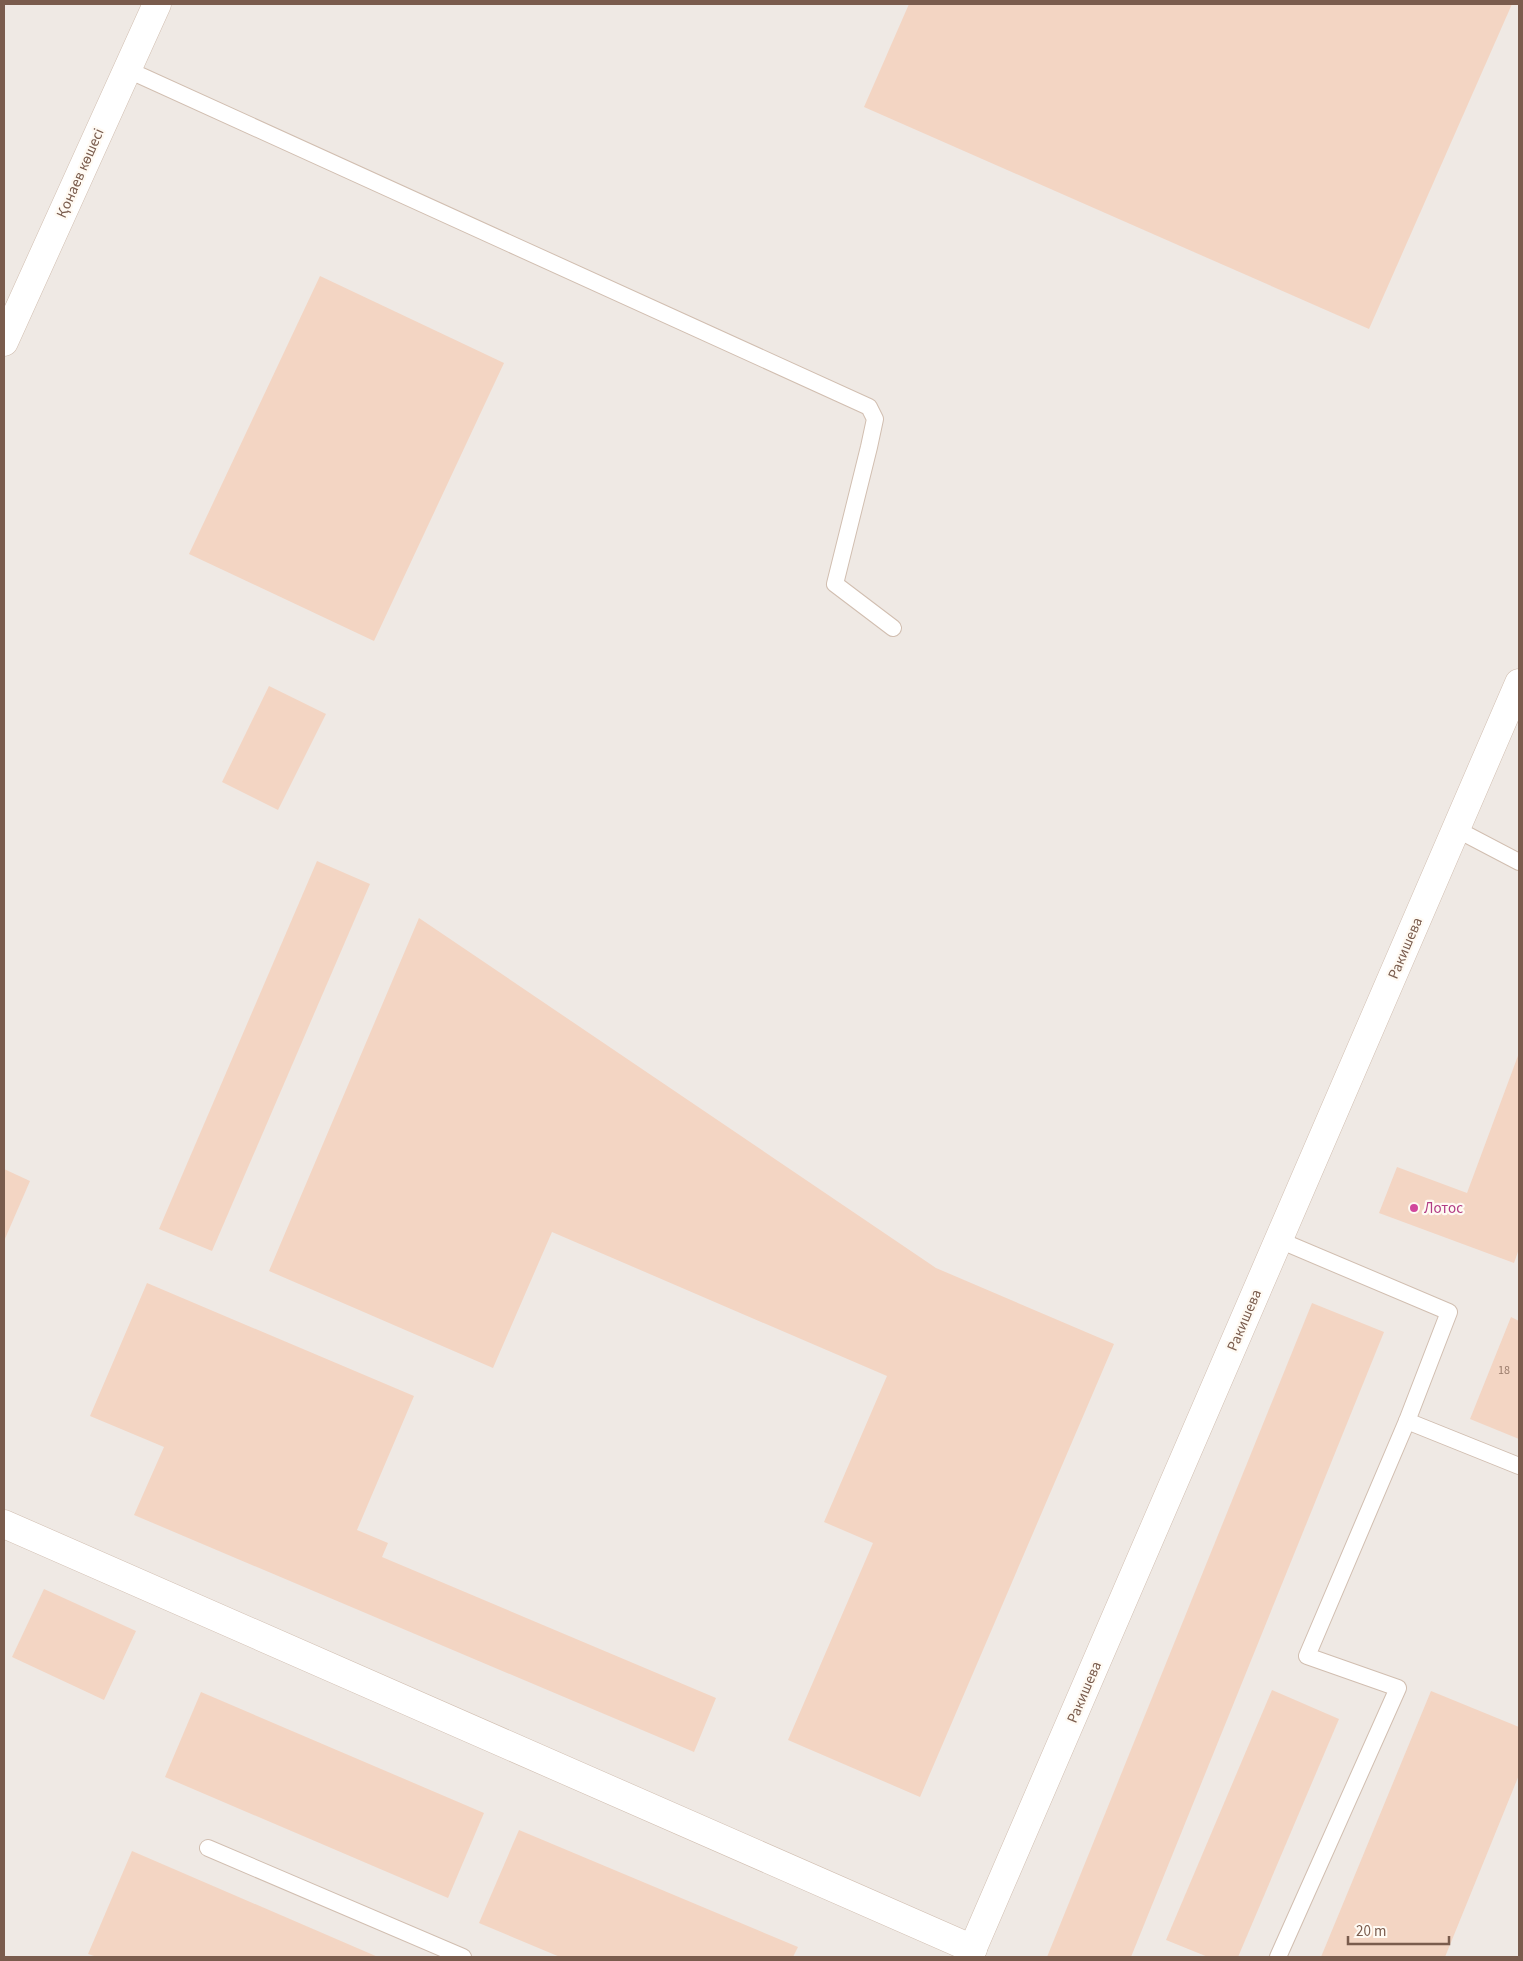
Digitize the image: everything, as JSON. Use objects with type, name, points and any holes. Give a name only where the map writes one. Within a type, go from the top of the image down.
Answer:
[{"type":"street","name":"Қонаев көшесі","points":[[4,342],[157,4]]},
{"type":"street","name":"Ракишева","points":[[971,1953],[1519,682]]},
{"type":"street","points":[[4,1524],[971,1953]]},
{"type":"lane","points":[[126,69],[869,408],[875,419],[835,584],[893,628]]},
{"type":"lane","points":[[1456,829],[1519,862]]},
{"type":"lane","points":[[1278,1957],[1398,1688],[1307,1656],[1407,1421],[1449,1312],[1279,1240]]},
{"type":"lane","points":[[1407,1421],[1519,1466]]},
{"type":"lane","points":[[208,1848],[463,1957]]},
{"type":"shaded area","points":[[4,4],[1519,4],[1519,1957],[4,1957]]},
{"type":"building","points":[[909,4],[1512,4],[1369,329],[864,107]]},
{"type":"building","points":[[320,276],[504,363],[374,641],[189,554]]},
{"type":"building","points":[[269,686],[326,714],[278,810],[222,782]]},
{"type":"building","points":[[317,861],[370,884],[212,1251],[159,1229]]},
{"type":"building","points":[[419,918],[936,1268],[1114,1344],[920,1797],[788,1740],[873,1543],[824,1522],[887,1376],[552,1232],[493,1368],[269,1271]]},
{"type":"building","points":[[1519,1053],[1519,1249],[1514,1263],[1379,1213],[1397,1167],[1467,1193]]},
{"type":"building","points":[[4,1169],[30,1181],[4,1241]]},
{"type":"building","points":[[147,1283],[414,1396],[357,1530],[388,1543],[382,1557],[716,1698],[694,1752],[134,1515],[164,1447],[90,1416]]},
{"type":"building","points":[[1312,1303],[1384,1332],[1131,1957],[1047,1957]]},
{"type":"building","points":[[1511,1317],[1519,1321],[1519,1439],[1470,1419]]},
{"type":"building","points":[[44,1589],[136,1631],[104,1700],[12,1657]]},
{"type":"building","points":[[1272,1690],[1339,1719],[1238,1957],[1208,1957],[1166,1940]]},
{"type":"building","points":[[1431,1691],[1519,1727],[1519,1775],[1445,1957],[1321,1957]]},
{"type":"building","points":[[201,1692],[484,1813],[448,1898],[165,1777]]},
{"type":"building","points":[[519,1830],[798,1947],[793,1957],[560,1957],[479,1923]]},
{"type":"building","points":[[132,1851],[378,1957],[97,1957],[88,1954]]},
{"type":"place","name":"Лотос","points":[[1414,1208]]}]
